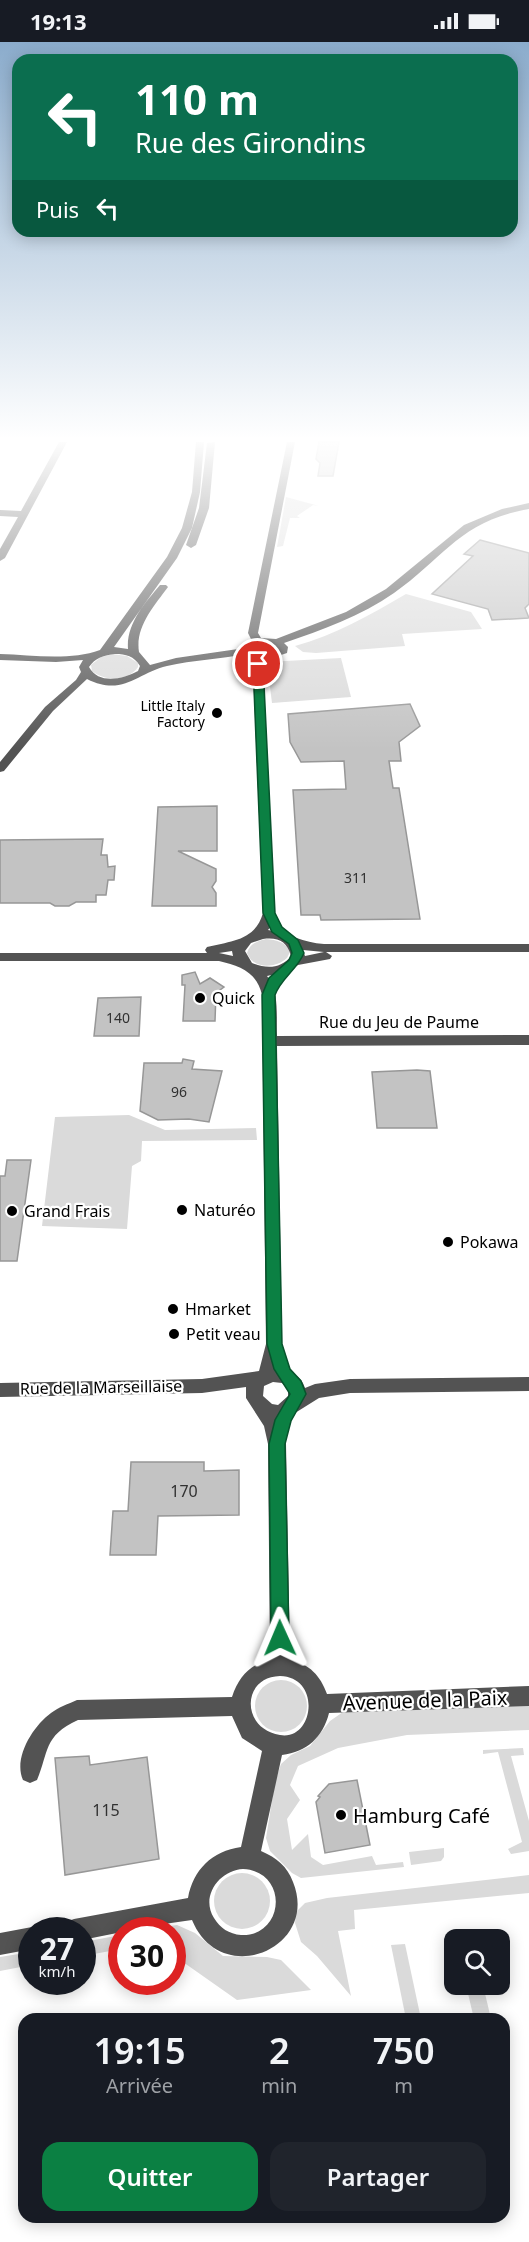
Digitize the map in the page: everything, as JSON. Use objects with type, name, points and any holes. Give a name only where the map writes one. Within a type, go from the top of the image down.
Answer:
[{"type":"street","points":[[0,558],[7,545]]},
{"type":"street","points":[[0,769],[49,708],[80,682],[87,660],[110,647],[178,545]]},
{"type":"street","points":[[142,671],[145,663],[138,656],[134,639],[142,617],[185,557],[191,545]]},
{"type":"street","points":[[257,641],[253,633],[271,545]]},
{"type":"street","points":[[248,650],[249,645],[257,641],[277,642],[339,619],[378,599],[406,579],[444,545]]},
{"type":"street","points":[[248,650],[253,655],[272,657],[282,652],[283,647],[277,642]]},
{"type":"street","points":[[37,724],[74,697],[111,682],[129,679],[142,671],[175,661],[248,650]]},
{"type":"street","points":[[0,657],[56,658],[121,651],[138,656],[175,661]]},
{"type":"street","points":[[0,951],[210,950],[241,945],[266,925],[269,913],[258,670],[261,657]]},
{"type":"street","points":[[56,658],[72,661],[95,679],[111,682]]},
{"type":"street","points":[[269,913],[277,929],[298,953],[291,964],[274,981],[269,995]]},
{"type":"street","points":[[255,936],[271,934],[307,947],[324,948],[529,948]]},
{"type":"street","points":[[241,945],[238,953],[266,983],[269,995],[274,1344],[271,1362],[264,1378],[254,1388],[259,1404],[273,1426],[277,1444]]},
{"type":"street","points":[[0,957],[219,957],[273,971],[320,956],[529,955]]},
{"type":"street","name":"Rue du Jeu de Paume","points":[[269,1041],[529,1040]]},
{"type":"street","points":[[274,1344],[288,1378],[297,1389],[292,1405],[280,1426],[277,1444],[280,1667]]},
{"type":"street","points":[[264,1378],[274,1375],[350,1386]]},
{"type":"street","name":"Rue de la Marseillaise","points":[[0,1390],[202,1386],[264,1378]]},
{"type":"street","points":[[259,1404],[278,1412],[315,1391],[350,1386],[529,1384]]},
{"type":"street","name":"Rue de la Marseillaise","points":[[202,1386],[235,1390],[259,1404]]},
{"type":"street","points":[[280,1667],[306,1676],[317,1691],[320,1704],[319,1717],[309,1733],[293,1742],[274,1743],[260,1739],[250,1731],[243,1719],[240,1706],[242,1693],[252,1678],[267,1669],[280,1667]]},
{"type":"street","name":"Avenue de la Paix","points":[[320,1704],[529,1696]]},
{"type":"street","points":[[30,1773],[33,1751],[42,1736],[54,1722],[77,1710],[240,1706]]},
{"type":"street","points":[[249,1858],[274,1743]]},
{"type":"street","points":[[233,1858],[249,1858],[269,1866],[277,1874],[284,1888],[285,1910],[282,1921],[273,1934],[253,1946],[242,1947],[225,1943],[208,1929],[200,1907],[204,1884],[213,1870],[233,1858]]},
{"type":"street","points":[[96,1926],[200,1907]]},
{"type":"street","points":[[0,1944],[18,1941]]},
{"type":"shaded area","points":[[406,594],[471,612],[482,629],[402,634],[405,646],[316,653],[303,652],[295,646],[366,617]]},
{"type":"shaded area","points":[[112,654],[127,656],[138,663],[138,667],[129,675],[116,678],[103,677],[92,671],[91,665],[101,657]]},
{"type":"shaded area","points":[[341,658],[351,697],[272,703],[267,662]]},
{"type":"shaded area","points":[[266,939],[284,944],[290,952],[287,958],[277,964],[265,966],[254,962],[247,953],[248,950],[255,943]]},
{"type":"shaded area","points":[[129,1115],[165,1130],[256,1128],[257,1140],[142,1141],[141,1161],[132,1166],[127,1229],[42,1226],[55,1117]]},
{"type":"shaded area","points":[[281,1680],[295,1684],[303,1692],[307,1706],[303,1720],[295,1728],[281,1732],[267,1728],[259,1720],[255,1706],[259,1692],[267,1684]]},
{"type":"shaded area","points":[[529,1706],[529,1730],[407,1735],[338,1748],[298,1766],[290,1785],[300,1800],[287,1819],[292,1850],[308,1834],[311,1857],[323,1865],[372,1856],[376,1865],[403,1862],[404,1867],[301,1878],[292,1873],[270,1851],[266,1838],[275,1782],[281,1764],[291,1755],[310,1746],[330,1721],[343,1712]]},
{"type":"shaded area","points":[[523,1748],[524,1755],[511,1756],[529,1821],[529,1851],[511,1854],[508,1849],[522,1842],[498,1752],[483,1754],[483,1750]]},
{"type":"shaded area","points":[[444,1848],[444,1857],[441,1861],[411,1865],[409,1852]]},
{"type":"shaded area","points":[[242,1873],[253,1875],[262,1881],[268,1890],[270,1901],[268,1912],[262,1921],[253,1927],[242,1929],[231,1927],[222,1921],[216,1912],[214,1901],[216,1890],[222,1881],[231,1875]]},
{"type":"shaded area","points":[[529,1875],[529,1893],[354,1910],[355,1929],[338,1931],[351,1996],[317,1956],[301,1942],[295,1923],[296,1912],[305,1903],[327,1898]]},
{"type":"shaded area","points":[[186,1929],[195,1933],[223,1956],[267,1957],[281,1960],[311,1990],[237,2000],[186,1964]]},
{"type":"shaded area","points":[[108,1937],[108,1951],[96,1954],[96,1940]]},
{"type":"shaded area","points":[[405,1944],[420,2013],[405,2013],[391,1945]]},
{"type":"shaded area","points":[[18,1954],[18,1968],[0,1971],[0,1957]]},
{"type":"shaded area","points":[[468,1995],[485,1995],[490,2013],[473,2013]]},
{"type":"building","points":[[475,545],[498,545],[529,553],[529,604],[525,608],[529,618],[492,620],[488,609],[432,594],[473,556],[464,554]]},
{"type":"building","points":[[410,704],[420,726],[399,742],[401,761],[389,761],[393,788],[399,788],[420,919],[321,920],[320,915],[301,915],[293,790],[346,789],[344,761],[301,762],[290,742],[288,714]]},
{"type":"building","points":[[217,806],[217,851],[178,851],[216,869],[216,881],[212,887],[216,893],[216,906],[152,906],[158,807]]},
{"type":"building","points":[[103,839],[101,855],[107,855],[108,867],[115,866],[114,880],[108,880],[106,895],[96,895],[96,902],[76,902],[69,906],[55,906],[50,903],[0,903],[0,840]]},
{"type":"building","name":"Quick","points":[[195,972],[200,984],[210,978],[224,987],[216,993],[215,1021],[183,1021],[185,985],[182,985],[182,975]]},
{"type":"building","points":[[141,997],[139,1036],[94,1036],[98,998]]},
{"type":"building","points":[[183,1059],[194,1061],[192,1069],[222,1071],[209,1122],[189,1119],[158,1120],[140,1111],[144,1063],[182,1063]]},
{"type":"building","points":[[430,1071],[437,1128],[377,1128],[372,1072]]},
{"type":"building","name":"Grand Frais","points":[[7,1160],[31,1160],[17,1261],[0,1261],[0,1176],[5,1176]]},
{"type":"building","points":[[131,1462],[204,1462],[204,1471],[239,1470],[239,1515],[158,1516],[156,1555],[110,1555],[113,1511],[128,1511]]},
{"type":"building","points":[[89,1756],[90,1765],[147,1757],[159,1859],[65,1875],[55,1758]]},
{"type":"building","name":"Hamburg Café","points":[[357,1780],[370,1845],[325,1853],[316,1802],[320,1797],[318,1796],[329,1784]]},
{"type":"place","name":"Little Italy Factory","points":[[217,713]]},
{"type":"place","name":"Quick","points":[[200,998]]},
{"type":"place","name":"Naturéo","points":[[182,1210]]},
{"type":"place","name":"Grand Frais","points":[[12,1211]]},
{"type":"place","name":"Pokawa","points":[[448,1242]]},
{"type":"place","name":"Hmarket","points":[[173,1309]]},
{"type":"place","name":"Petit veau","points":[[174,1334]]},
{"type":"place","name":"Hamburg Café","points":[[341,1815]]},
{"type":"route","points":[[258,664],[269,913],[277,929],[294,943],[298,953],[294,962],[271,984],[269,995],[274,1344],[282,1369],[286,1377],[296,1386],[298,1394],[295,1403],[285,1414],[277,1444],[280,1638]]}]
